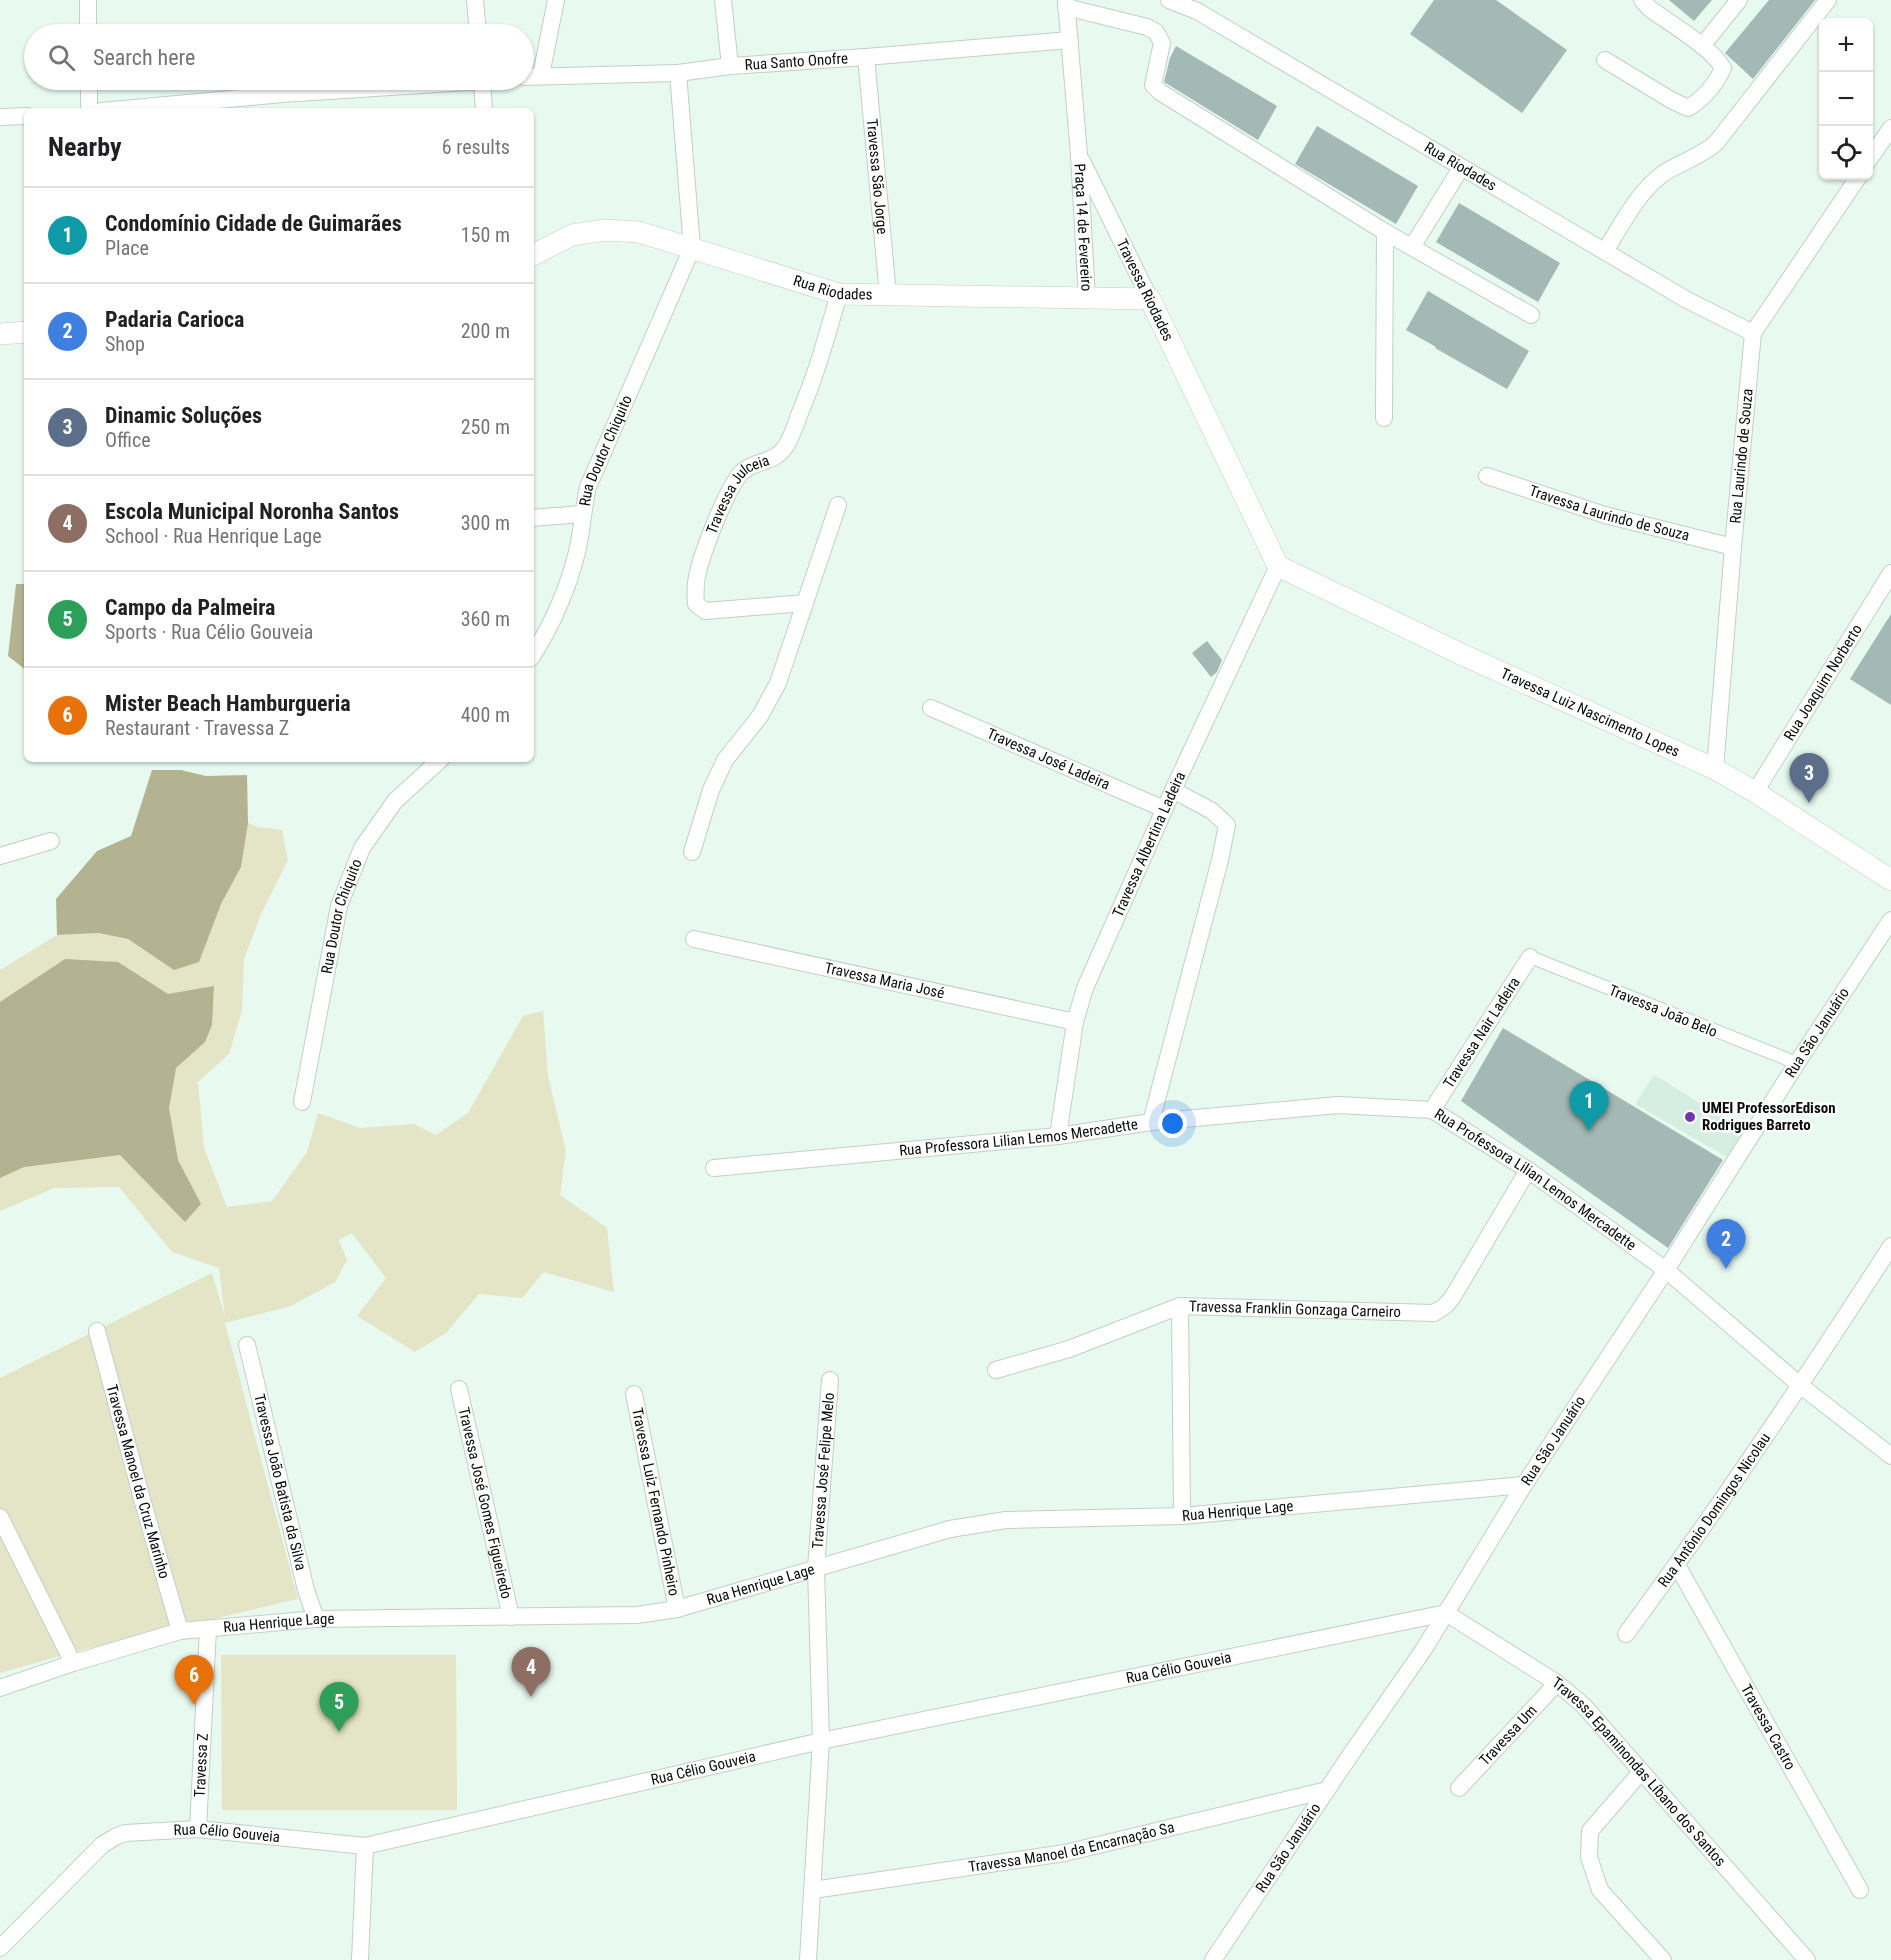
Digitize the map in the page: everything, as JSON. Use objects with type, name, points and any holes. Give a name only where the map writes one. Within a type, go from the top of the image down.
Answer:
[{"type":"street","points":[[88,0],[88,24]]},
{"type":"street","points":[[475,0],[477,24]]},
{"type":"street","points":[[541,75],[556,0]]},
{"type":"street","points":[[723,0],[730,66]]},
{"type":"street","name":"Rua Riodades","points":[[1170,0],[1197,11],[1688,300],[1753,333]]},
{"type":"street","points":[[1605,60],[1688,108],[1700,101],[1720,74],[1723,68],[1719,62],[1702,46],[1662,19],[1642,0]]},
{"type":"street","points":[[1702,46],[1739,0]]},
{"type":"street","points":[[1605,251],[1638,198],[1661,175],[1705,152],[1716,143],[1828,0]]},
{"type":"street","points":[[1066,3],[1147,27],[1155,32],[1162,43],[1153,80],[1153,86],[1156,89],[1385,232],[1531,315]]},
{"type":"street","name":"Travessa Riodades","points":[[1066,3],[1079,155],[1278,566]]},
{"type":"street","name":"Rua Santo Onofre","points":[[534,76],[678,73],[730,66],[1070,40]]},
{"type":"street","name":"Travessa São Jorge","points":[[866,57],[888,295]]},
{"type":"street","points":[[678,73],[692,248]]},
{"type":"street","points":[[89,90],[89,108]]},
{"type":"street","points":[[170,108],[282,103],[398,90]]},
{"type":"street","points":[[484,108],[487,90]]},
{"type":"street","points":[[0,117],[24,116]]},
{"type":"street","points":[[1879,153],[1891,128]]},
{"type":"street","name":"Praça 14 de Fevereiro","points":[[1079,155],[1088,299]]},
{"type":"street","points":[[1412,248],[1461,168]]},
{"type":"street","name":"Rua Laurindo de Souza","points":[[1715,769],[1732,547],[1753,333],[1855,180]]},
{"type":"street","name":"Rua Riodades","points":[[534,255],[572,236],[605,230],[639,232],[839,294],[1149,299]]},
{"type":"street","points":[[1384,418],[1385,232]]},
{"type":"street","name":"Rua Doutor Chiquito","points":[[534,653],[568,584],[578,549],[582,513],[592,478],[692,248]]},
{"type":"street","name":"Travessa Julceia","points":[[804,603],[705,611],[696,604],[694,593],[712,530],[736,480],[743,471],[773,459],[788,443],[812,384],[839,294]]},
{"type":"street","points":[[0,334],[24,332]]},
{"type":"street","name":"Travessa Laurindo de Souza","points":[[1487,477],[1605,515],[1732,547]]},
{"type":"street","points":[[692,852],[711,790],[726,760],[760,716],[778,683],[838,505]]},
{"type":"street","points":[[534,518],[582,513]]},
{"type":"street","name":"Travessa Luiz Nascimento Lopes","points":[[1278,566],[1463,655],[1715,769],[1755,792],[1891,880]]},
{"type":"street","name":"Travessa Albertina Ladeira","points":[[1058,1136],[1075,1022],[1085,988],[1164,809],[1278,566]]},
{"type":"street","name":"Rua Joaquim Norberto","points":[[1755,792],[1891,573]]},
{"type":"street","name":"Travessa José Ladeira","points":[[931,708],[1164,809]]},
{"type":"street","name":"Rua Doutor Chiquito","points":[[302,1102],[339,906],[362,848],[395,801],[438,762]]},
{"type":"street","points":[[1151,1122],[1220,860],[1227,825],[1212,811],[1173,790]]},
{"type":"street","points":[[0,856],[51,841]]},
{"type":"street","name":"Rua São Januário","points":[[1213,1960],[1424,1649],[1524,1485],[1666,1270],[1891,920]]},
{"type":"street","name":"Travessa Maria José","points":[[694,939],[1075,1022]]},
{"type":"street","name":"Travessa João Belo","points":[[1530,957],[1797,1063]]},
{"type":"street","name":"Travessa Nair Ladeira","points":[[1432,1110],[1530,957]]},
{"type":"street","name":"Rua Professora Lilian Lemos Mercadette","points":[[714,1168],[1058,1136],[1151,1122],[1338,1105],[1432,1110],[1528,1170],[1666,1270],[1801,1386],[1891,1456]]},
{"type":"street","name":"Travessa Franklin Gonzaga Carneiro","points":[[996,1370],[1069,1349],[1180,1305],[1434,1313],[1446,1306],[1452,1298],[1528,1170]]},
{"type":"street","name":"Rua Antônio Domingos Nicolau","points":[[1626,1634],[1677,1565],[1801,1386],[1891,1246]]},
{"type":"street","points":[[1180,1305],[1182,1516]]},
{"type":"street","name":"Travessa Manoel da Cruz Marinho","points":[[97,1331],[180,1631]]},
{"type":"street","name":"Travessa João Batista da Silva","points":[[247,1346],[306,1590],[316,1619]]},
{"type":"street","name":"Travessa José Felipe Melo","points":[[808,1960],[821,1742],[816,1568],[830,1380]]},
{"type":"street","name":"Travessa José Gomes Figueiredo","points":[[459,1389],[512,1617]]},
{"type":"street","name":"Travessa Luiz Fernando Pinheiro","points":[[634,1394],[677,1609]]},
{"type":"street","name":"Rua Henrique Lage","points":[[0,1688],[180,1631],[316,1619],[637,1615],[677,1609],[950,1529],[1006,1520],[1182,1516],[1524,1485]]},
{"type":"street","points":[[0,1517],[73,1663]]},
{"type":"street","name":"Travessa Castro","points":[[1677,1565],[1860,1890]]},
{"type":"street","name":"Travessa Epaminondas Líbano dos Santos","points":[[1446,1613],[1557,1683],[1584,1706],[1807,1960]]},
{"type":"street","name":"Rua Célio Gouveia","points":[[0,1948],[102,1845],[125,1833],[198,1828],[365,1846],[821,1742],[1446,1613]]},
{"type":"street","name":"Travessa Z","points":[[198,1828],[208,1629]]},
{"type":"street","name":"Travessa Um","points":[[1459,1788],[1557,1683]]},
{"type":"street","points":[[1641,1772],[1590,1831],[1589,1857],[1600,1890],[1663,1960]]},
{"type":"street","name":"Travessa Manoel da Encarnação Sa","points":[[813,1890],[1065,1853],[1327,1790]]},
{"type":"street","points":[[360,1960],[365,1846]]},
{"type":"shaded area","points":[[16,584],[24,584],[24,669],[8,656]]},
{"type":"shaded area","points":[[152,770],[181,770],[206,776],[247,775],[248,823],[241,867],[221,904],[199,962],[174,970],[128,939],[99,933],[57,935],[56,899],[97,851],[131,836]]},
{"type":"shaded area","points":[[248,823],[258,827],[282,830],[288,860],[261,914],[244,959],[242,1011],[229,1054],[198,1082],[204,1148],[227,1207],[272,1201],[307,1152],[318,1113],[360,1128],[414,1124],[436,1135],[468,1113],[523,1016],[543,1011],[548,1076],[566,1151],[560,1195],[607,1228],[614,1292],[544,1272],[522,1298],[479,1294],[446,1333],[415,1352],[357,1316],[386,1278],[352,1233],[339,1240],[347,1260],[335,1282],[291,1306],[225,1323],[298,1599],[77,1651],[0,1673],[0,1378],[212,1273],[225,1317],[219,1268],[172,1252],[119,1187],[54,1188],[0,1211],[0,970],[57,935],[99,933],[128,939],[174,969],[221,904],[241,867]]},
{"type":"shaded area","points":[[65,959],[118,962],[168,994],[214,986],[212,1025],[205,1042],[176,1068],[169,1108],[178,1160],[201,1204],[185,1222],[120,1155],[24,1167],[0,1178],[0,1002]]},
{"type":"shaded area","name":"UMEI ProfessorEdison Rodrigues Barreto","points":[[1654,1075],[1744,1130],[1727,1157],[1635,1104]]},
{"type":"shaded area","points":[[221,1655],[456,1655],[457,1810],[222,1810]]},
{"type":"building","points":[[1434,0],[1496,0],[1567,50],[1522,113],[1410,34]]},
{"type":"building","points":[[1669,0],[1712,0],[1694,21]]},
{"type":"building","points":[[1769,0],[1815,0],[1753,79],[1725,53]]},
{"type":"building","points":[[1176,46],[1277,106],[1258,140],[1164,82],[1170,58]]},
{"type":"building","points":[[1317,126],[1418,186],[1396,224],[1295,164]]},
{"type":"building","points":[[1459,203],[1560,263],[1538,302],[1436,242]]},
{"type":"building","points":[[1428,291],[1529,351],[1507,389],[1406,330]]},
{"type":"building","points":[[1891,614],[1891,705],[1850,679]]},
{"type":"building","points":[[1207,641],[1222,660],[1217,672],[1211,677],[1192,653]]},
{"type":"building","points":[[1503,1028],[1723,1160],[1668,1248],[1461,1101]]},
{"type":"place","name":"Dinamic Soluções","points":[[1809,803]]},
{"type":"place","name":"UMEI ProfessorEdison Rodrigues Barreto","points":[[1690,1117]]},
{"type":"place","name":"Condomínio Cidade de Guimarães","points":[[1589,1131]]},
{"type":"place","name":"Padaria Carioca","points":[[1726,1269]]},
{"type":"place","name":"Escola Municipal Noronha Santos","points":[[531,1697]]},
{"type":"place","name":"Mister Beach Hamburgueria","points":[[194,1705]]},
{"type":"place","name":"Campo da Palmeira","points":[[339,1732]]}]
